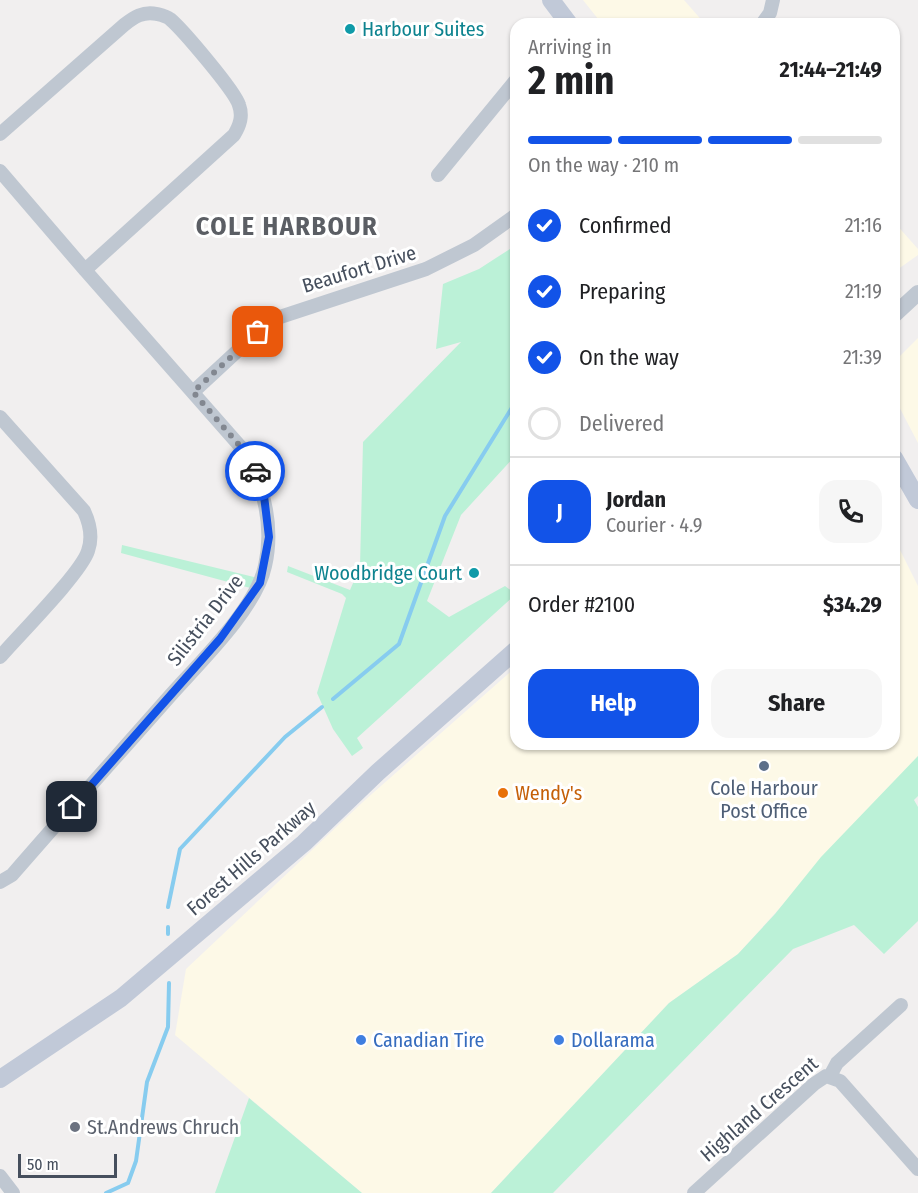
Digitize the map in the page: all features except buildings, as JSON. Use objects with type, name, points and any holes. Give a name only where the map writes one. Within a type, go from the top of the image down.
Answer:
[{"type":"main road","points":[[551,0],[564,18]]},
{"type":"main road","points":[[900,468],[918,500]]},
{"type":"main road","name":"Forest Hills Parkway","points":[[0,1079],[121,998],[304,843],[378,772],[510,655]]},
{"type":"street","points":[[767,18],[773,0]]},
{"type":"street","points":[[0,134],[124,25],[144,14],[156,14],[169,19],[234,94],[241,113],[239,126],[234,135],[85,270]]},
{"type":"street","points":[[438,175],[510,87]]},
{"type":"street","name":"Silistria Drive","points":[[0,171],[246,453],[258,477],[264,496],[269,537],[260,583],[220,639],[12,875],[0,882]]},
{"type":"street","name":"Beaufort Drive","points":[[193,392],[258,332],[278,318],[426,269],[474,245],[510,219]]},
{"type":"street","points":[[900,310],[918,293]]},
{"type":"street","points":[[0,657],[81,564],[91,540],[89,521],[84,511],[1,421]]},
{"type":"street","name":"Highland Crescent","points":[[694,1193],[814,1084],[823,1077],[830,1077],[837,1063],[901,1005]]},
{"type":"street","points":[[830,1077],[840,1081],[918,1168]]},
{"type":"street","points":[[0,1176],[13,1193]]},
{"type":"shaded area","points":[[583,0],[684,0],[700,18],[597,18]]},
{"type":"shaded area","points":[[900,229],[918,249],[918,255],[900,268]]},
{"type":"shaded area","points":[[918,338],[918,443],[900,408],[900,356]]},
{"type":"shaded area","points":[[900,550],[918,586],[918,756],[738,954],[669,1003],[491,1193],[362,1193],[175,1035],[186,969],[365,800],[510,672],[510,750],[900,750]]},
{"type":"green space","points":[[510,249],[510,462],[461,515],[427,601],[449,617],[505,586],[510,590],[510,599],[357,738],[363,748],[352,756],[333,729],[317,693],[346,598],[342,594],[287,572],[288,566],[350,590],[360,567],[363,442],[461,342],[436,349],[443,284],[479,269]]},
{"type":"green space","points":[[122,545],[258,578],[254,589],[121,553]]},
{"type":"green space","points":[[918,756],[918,796],[914,800],[918,807],[918,921],[884,954],[854,925],[793,949],[553,1193],[491,1193],[669,1003],[738,954],[775,914],[821,857]]},
{"type":"green space","points":[[249,1098],[362,1193],[215,1193]]},
{"type":"waterway","points":[[333,699],[399,644],[445,516],[510,411]]},
{"type":"waterway","points":[[168,907],[180,849],[285,737],[322,707]]},
{"type":"waterway","points":[[168,927],[168,934]]},
{"type":"waterway","points":[[106,1193],[128,1183],[136,1161],[147,1082],[168,1027],[169,983]]},
{"type":"way so far","points":[[255,471],[246,453],[193,392],[258,332]]},
{"type":"place","name":"Harbour Suites","points":[[350,29]]},
{"type":"place","name":"Woodbridge Court","points":[[474,573]]},
{"type":"place","name":"Cole Harbour Post Office","points":[[764,766]]},
{"type":"place","name":"Wendy's","points":[[503,793]]},
{"type":"place","name":"Canadian Tire","points":[[361,1040]]},
{"type":"place","name":"Dollarama","points":[[559,1040]]},
{"type":"place","name":"St.Andrews Chruch","points":[[75,1127]]},
{"type":"district","name":"COLE HARBOUR","points":[[287,226]]},
{"type":"route","points":[[72,807],[220,639],[260,583],[265,567],[269,537],[264,496],[255,471]]}]
